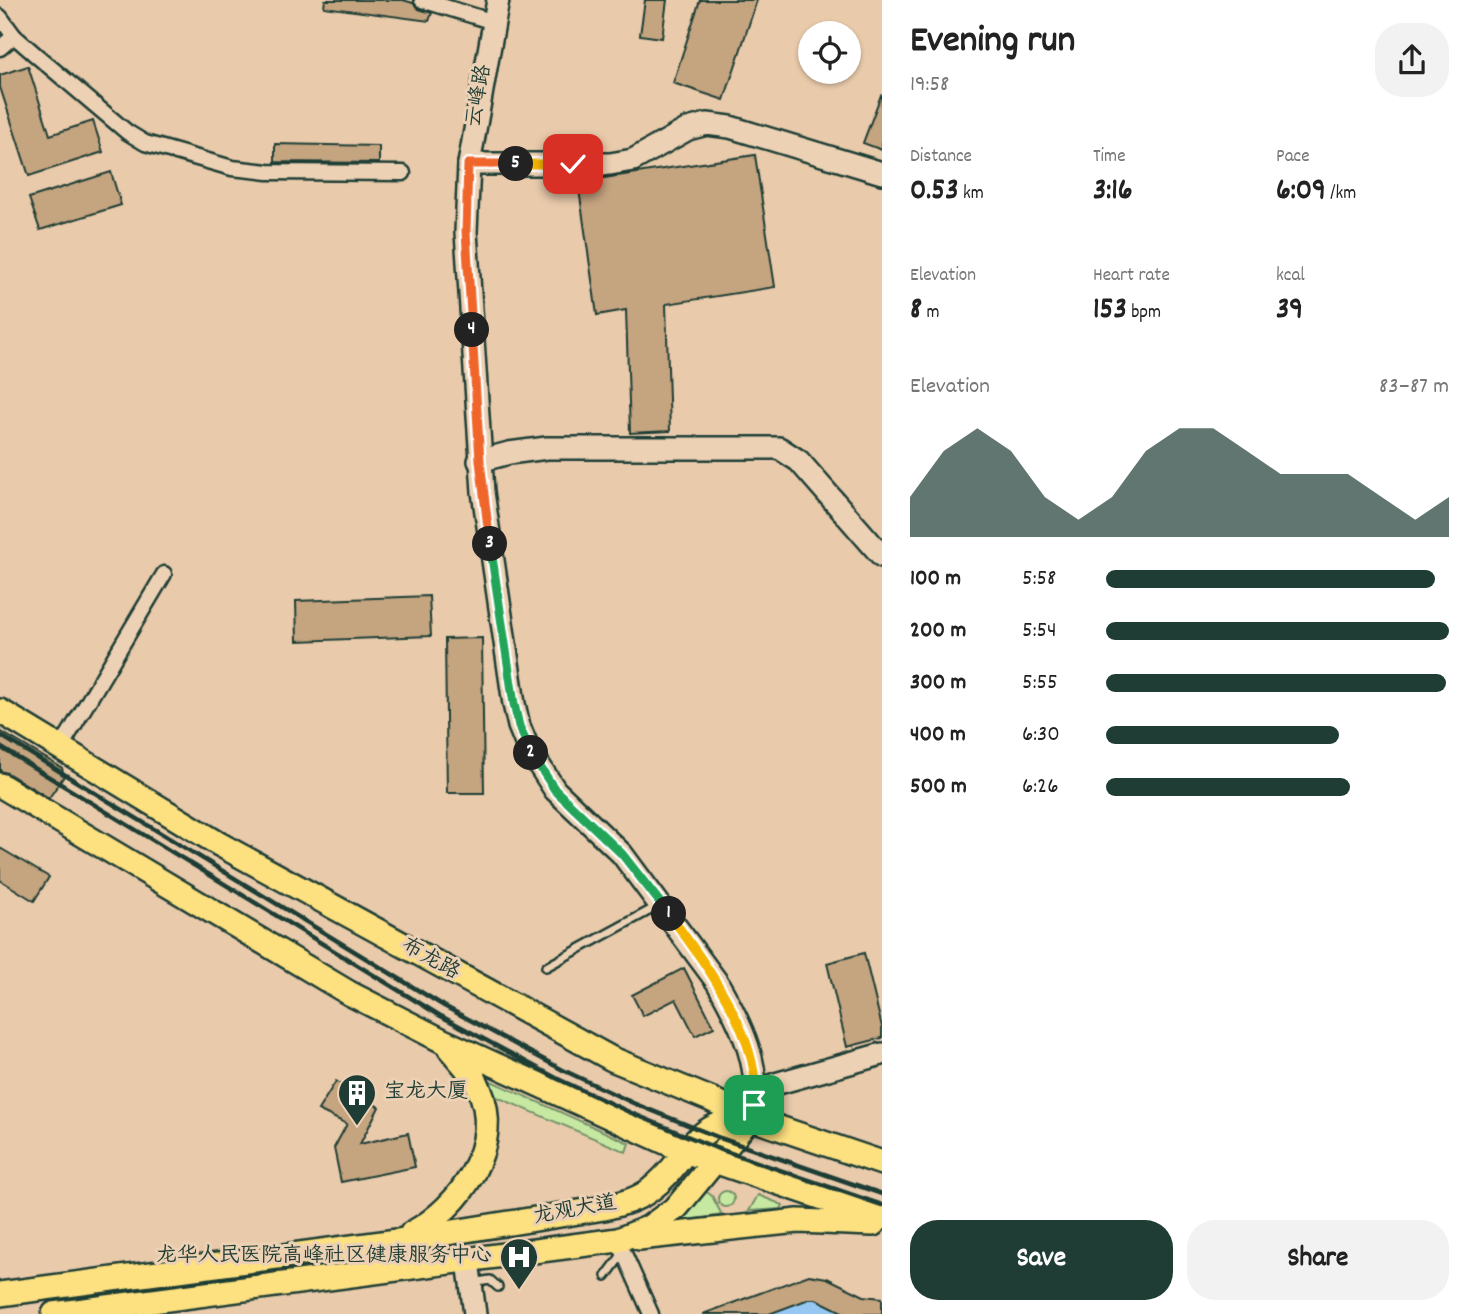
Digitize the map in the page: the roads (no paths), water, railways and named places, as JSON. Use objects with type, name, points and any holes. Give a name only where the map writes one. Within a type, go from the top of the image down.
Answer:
[{"type":"main road","name":"布龙路","points":[[0,711],[219,844],[612,1059],[710,1098],[750,1118],[882,1163]]},
{"type":"main road","points":[[0,785],[325,980],[443,1041],[684,1151],[882,1218]]},
{"type":"main road","points":[[397,1241],[431,1222],[453,1203],[470,1179],[482,1150],[486,1124],[484,1101],[479,1087],[472,1074],[443,1041]]},
{"type":"main road","name":"龙观大道","points":[[0,1294],[397,1241],[616,1205],[642,1195],[653,1187],[684,1151],[718,1125],[750,1118]]},
{"type":"main road","name":"龙观大道","points":[[54,1314],[469,1272],[621,1248],[662,1219],[683,1200],[750,1118]]},
{"type":"main road","points":[[621,1248],[798,1221],[882,1225]]},
{"type":"street","points":[[422,0],[494,22]]},
{"type":"street","name":"云峰路","points":[[498,0],[468,164],[466,232],[480,461],[487,527],[519,726],[538,766],[555,790],[622,854],[699,955],[729,1004],[747,1049],[756,1082],[750,1118]]},
{"type":"street","points":[[0,17],[15,36],[127,132],[162,149],[232,168],[268,172],[404,173]]},
{"type":"street","points":[[0,48],[15,36]]},
{"type":"street","points":[[468,164],[610,164],[633,160],[688,129],[707,124],[730,127],[882,173]]},
{"type":"street","points":[[480,461],[509,453],[547,448],[779,448],[799,461],[882,556]]},
{"type":"street","points":[[61,747],[164,574]]},
{"type":"street","points":[[750,1118],[765,1092],[775,1084],[882,1054]]},
{"type":"street","points":[[621,1248],[651,1314]]},
{"type":"street","points":[[469,1272],[475,1314]]},
{"type":"lane","points":[[546,967],[662,904]]},
{"type":"lane","points":[[606,1276],[621,1256],[621,1248]]},
{"type":"lane","points":[[469,1272],[490,1280],[498,1287]]},
{"type":"waterway","points":[[786,1314],[810,1306],[843,1314]]},
{"type":"railway","points":[[0,735],[444,1006],[563,1070],[633,1103],[720,1138],[882,1194]]},
{"type":"railway","points":[[0,747],[439,1015],[558,1079],[716,1148],[882,1205]]},
{"type":"place","name":"宝龙大厦","points":[[357,1127]]},
{"type":"place","name":"龙华人民医院高峰社区健康服务中心","points":[[519,1291]]}]
